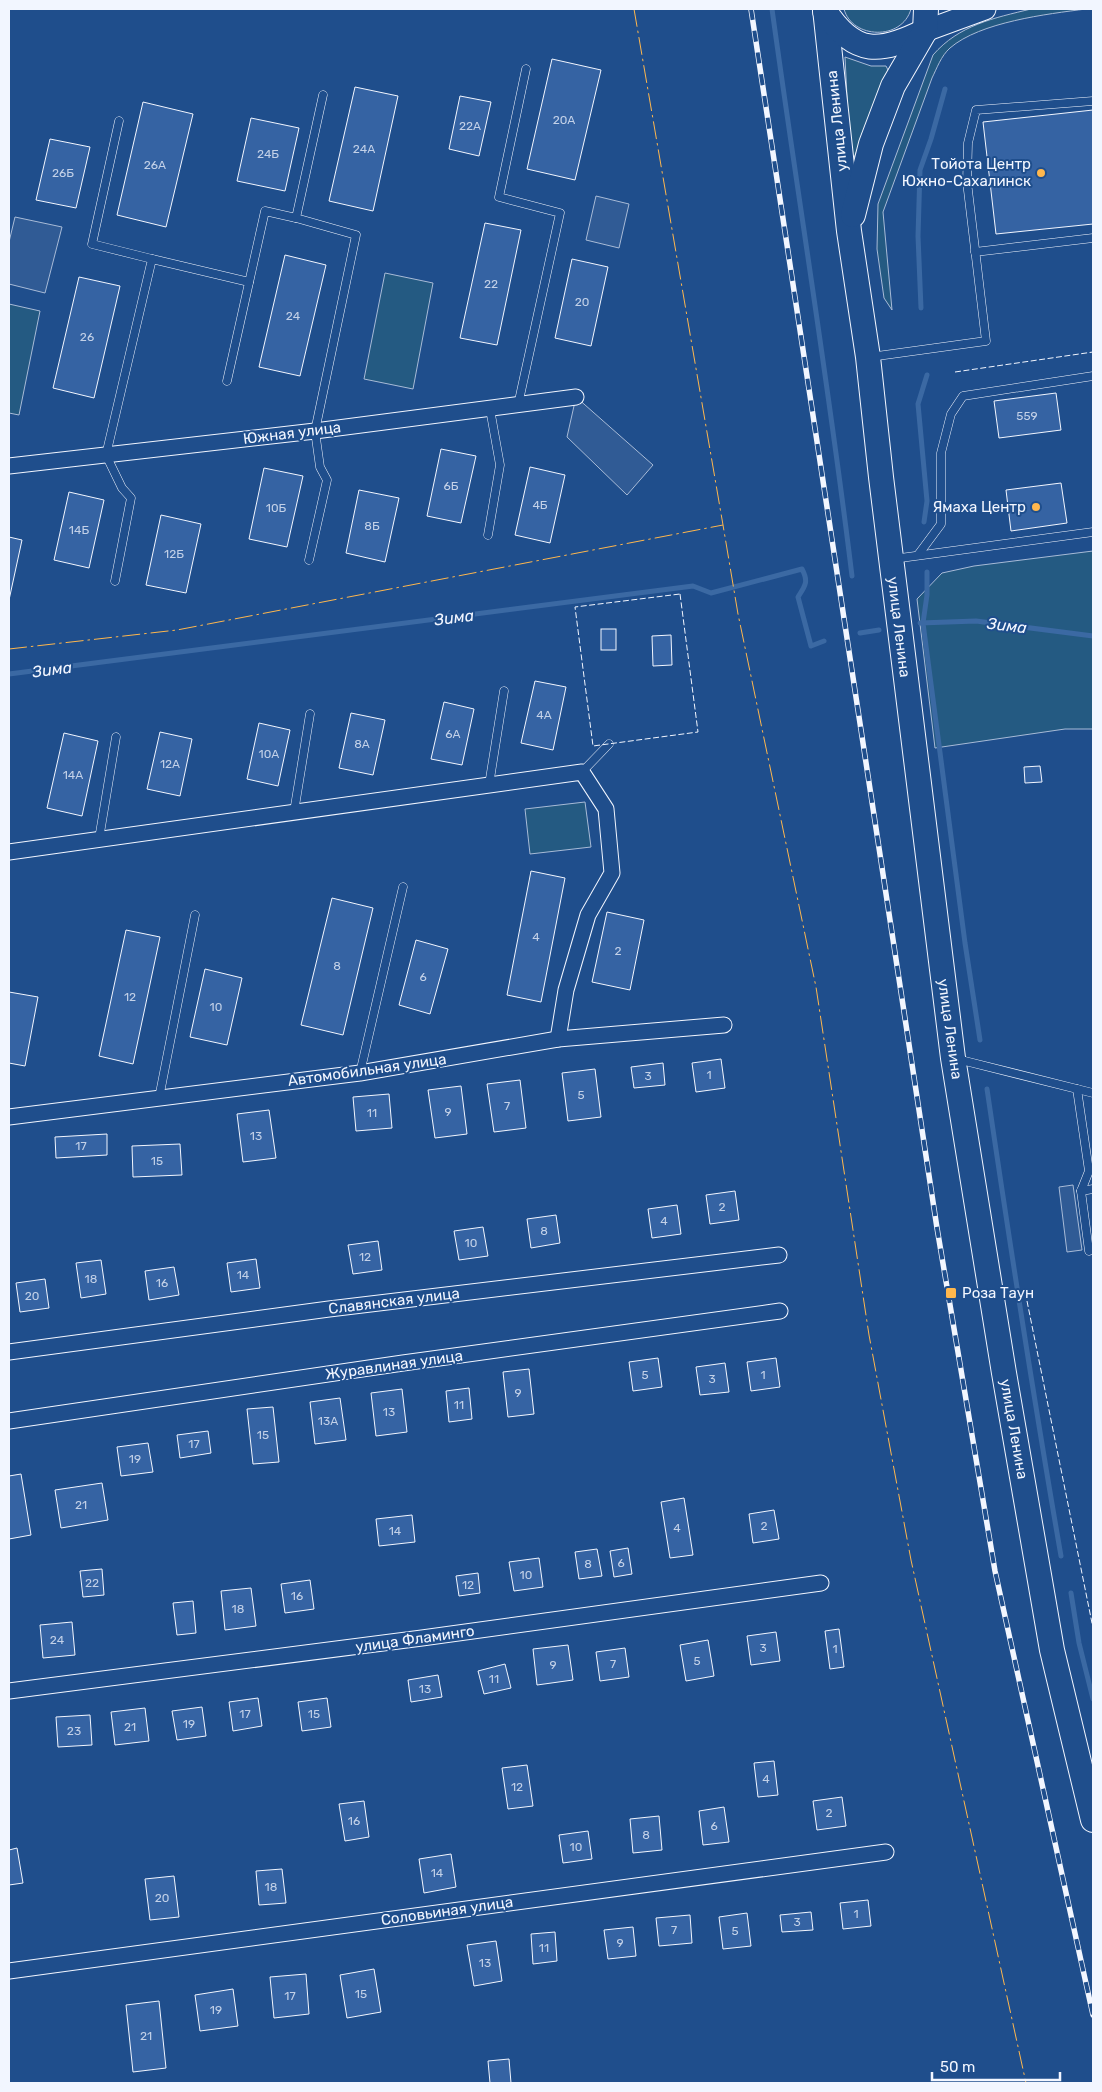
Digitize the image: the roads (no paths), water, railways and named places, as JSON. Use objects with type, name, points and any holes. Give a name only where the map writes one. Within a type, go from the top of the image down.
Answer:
[{"type":"main road","points":[[825,10],[844,36],[872,48],[902,43],[926,20],[985,9]]},
{"type":"main road","name":"улица Ленина","points":[[825,10],[849,231],[868,357],[953,1058],[1004,1373],[1052,1650],[1093,1820]]},
{"type":"main road","name":"улица Ленина","points":[[849,231],[871,144],[893,86],[926,20]]},
{"type":"street","name":"Южная улица","points":[[9,466],[315,431],[576,397]]},
{"type":"street","points":[[9,852],[582,772],[606,809],[612,873],[588,915],[566,990],[558,1039]]},
{"type":"street","name":"Автомобильная улица","points":[[9,1116],[360,1074],[558,1039],[724,1025]]},
{"type":"street","name":"Славянская улица","points":[[9,1352],[339,1308],[780,1254]]},
{"type":"street","name":"Журавлиная улица","points":[[9,1421],[780,1311]]},
{"type":"street","name":"улица Фламинго","points":[[9,1690],[422,1638],[821,1583]]},
{"type":"street","name":"Соловьиная улица","points":[[9,1971],[886,1852]]},
{"type":"lane","points":[[518,405],[560,212],[499,197],[526,69]]},
{"type":"lane","points":[[296,218],[323,95]]},
{"type":"lane","points":[[868,357],[986,341],[967,182],[968,143],[976,110],[1093,101]]},
{"type":"lane","points":[[119,122],[92,244],[249,282]]},
{"type":"lane","points":[[227,381],[265,211],[356,235],[315,431],[320,467],[327,480],[309,560]]},
{"type":"lane","points":[[975,252],[1093,238]]},
{"type":"lane","points":[[114,581],[131,498],[122,488],[106,454],[152,259]]},
{"type":"lane","points":[[918,555],[941,524],[941,452],[951,414],[963,396],[1093,376]]},
{"type":"lane","points":[[488,535],[500,465],[490,409]]},
{"type":"lane","points":[[891,559],[1093,532]]},
{"type":"lane","points":[[488,785],[504,691]]},
{"type":"lane","points":[[294,812],[310,714]]},
{"type":"lane","points":[[99,839],[116,737]]},
{"type":"lane","points":[[582,772],[609,744]]},
{"type":"lane","points":[[360,1074],[402,887]]},
{"type":"lane","points":[[159,1098],[195,916]]},
{"type":"lane","points":[[953,1058],[1093,1092]]},
{"type":"lane","points":[[1078,1089],[1089,1171],[1081,1190],[1089,1251]]},
{"type":"lane","points":[[1081,1190],[1093,1189]]},
{"type":"waterway","points":[[772,9],[852,576]]},
{"type":"waterway","points":[[921,308],[918,236],[920,170],[945,89]]},
{"type":"waterway","points":[[924,522],[927,501],[918,404],[927,375]]},
{"type":"waterway","name":"Зима","points":[[9,674],[693,586],[711,593],[802,569],[806,581],[798,597],[811,646],[824,641]]},
{"type":"waterway","points":[[927,572],[927,595],[923,623],[965,943],[980,1040]]},
{"type":"waterway","name":"Зима","points":[[920,623],[976,621],[1093,636]]},
{"type":"waterway","name":"Зима","points":[[860,633],[879,630]]},
{"type":"waterway","points":[[987,1089],[1041,1440],[1061,1556]]},
{"type":"waterway","points":[[1071,1593],[1079,1643],[1093,1699]]},
{"type":"railway","points":[[751,9],[937,1228],[995,1571],[1093,2015]]},
{"type":"place","name":"Тойота Центр Южно-Сахалинск","points":[[1041,173]]},
{"type":"place","name":"Ямаха Центр","points":[[1036,507]]},
{"type":"place","name":"Роза Таун","points":[[951,1293]]}]
